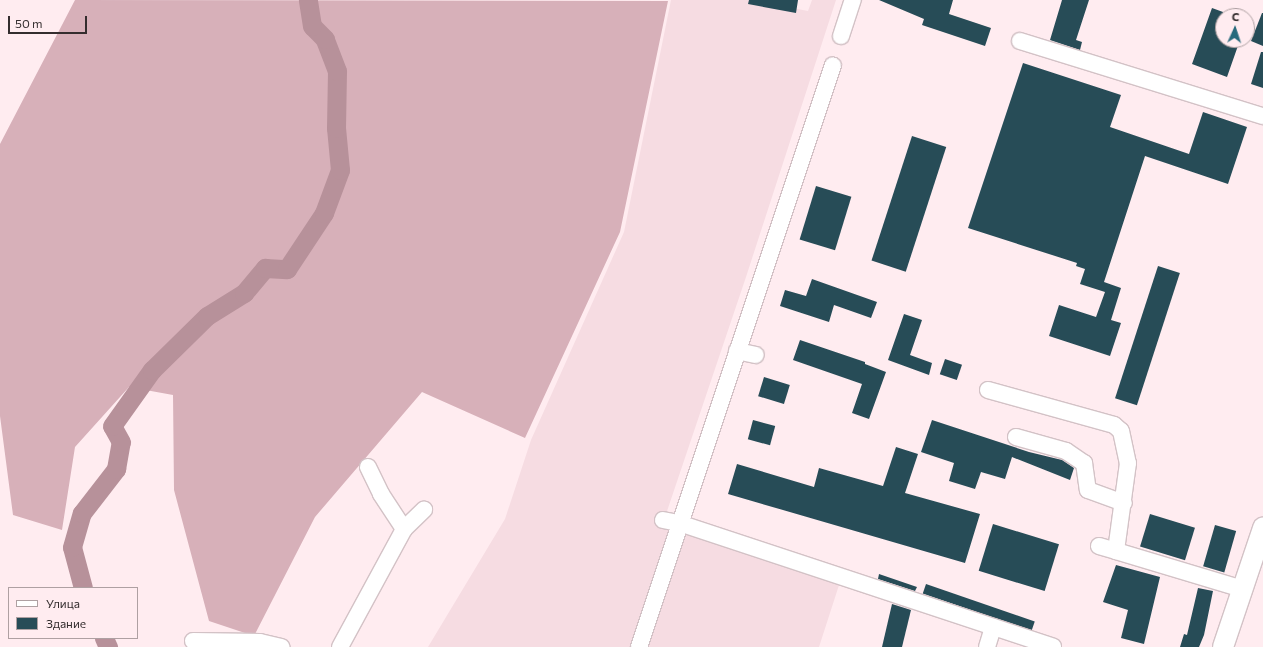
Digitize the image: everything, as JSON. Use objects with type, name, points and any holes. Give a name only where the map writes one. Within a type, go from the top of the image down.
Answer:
[{"type":"main road","points":[[1223,647],[1263,528]]},
{"type":"street","points":[[841,36],[853,0]]},
{"type":"street","points":[[1020,41],[1263,116]]},
{"type":"street","points":[[639,647],[679,523],[833,65]]},
{"type":"street","points":[[737,351],[756,355]]},
{"type":"street","points":[[988,390],[1114,426],[1121,431],[1128,463],[1124,503],[1116,551]]},
{"type":"street","points":[[1016,437],[1066,451],[1084,463],[1088,490],[1124,503]]},
{"type":"street","points":[[368,467],[381,494],[404,529]]},
{"type":"street","points":[[340,647],[404,529],[424,510]]},
{"type":"street","points":[[663,520],[679,523],[1053,647]]},
{"type":"street","points":[[1099,546],[1243,590]]},
{"type":"street","points":[[987,647],[993,627]]},
{"type":"street","points":[[193,641],[260,642],[281,647]]},
{"type":"shaded area","points":[[75,0],[668,1],[620,232],[525,438],[422,392],[315,517],[254,636],[209,621],[174,490],[173,395],[129,387],[75,447],[62,530],[13,515],[0,416],[0,144]]},
{"type":"shaded area","points":[[671,0],[750,0],[808,11],[812,0],[836,0],[746,277],[662,526],[840,582],[819,647],[428,647],[505,519],[531,440],[624,232]]},
{"type":"building","points":[[749,0],[798,0],[796,13],[748,4]]},
{"type":"building","points":[[879,0],[953,0],[949,14],[991,28],[985,46],[922,25],[924,19]]},
{"type":"building","points":[[1062,0],[1089,0],[1076,40],[1082,42],[1080,50],[1050,40]]},
{"type":"building","points":[[1212,8],[1215,9],[1215,48],[1237,48],[1227,77],[1192,64]]},
{"type":"building","points":[[1263,13],[1263,46],[1255,43],[1255,31]]},
{"type":"building","points":[[1261,52],[1263,52],[1263,88],[1251,84]]},
{"type":"building","points":[[1023,63],[1121,95],[1110,127],[1189,154],[1203,112],[1247,127],[1228,184],[1145,156],[1104,282],[1121,288],[1111,320],[1121,323],[1110,356],[1049,336],[1059,305],[1096,317],[1105,292],[1080,284],[1085,269],[1076,266],[1077,263],[968,228]]},
{"type":"building","points":[[912,136],[946,147],[906,272],[872,261]]},
{"type":"building","points":[[816,186],[851,197],[835,250],[800,240]]},
{"type":"building","points":[[1158,266],[1180,273],[1137,405],[1115,398]]},
{"type":"building","points":[[812,279],[877,302],[871,318],[834,305],[829,322],[780,306],[785,290],[806,296]]},
{"type":"building","points":[[904,314],[922,320],[910,355],[932,363],[929,375],[888,360]]},
{"type":"building","points":[[800,340],[865,362],[865,364],[886,372],[869,419],[852,413],[862,384],[793,360]]},
{"type":"building","points":[[945,359],[962,365],[957,380],[940,374]]},
{"type":"building","points":[[764,377],[790,385],[784,404],[758,396]]},
{"type":"building","points":[[753,420],[775,426],[770,445],[748,439]]},
{"type":"building","points":[[932,420],[1029,452],[1062,460],[1074,468],[1070,480],[1012,457],[1005,479],[981,472],[975,489],[949,481],[954,463],[921,452]]},
{"type":"building","points":[[896,447],[918,454],[905,493],[980,514],[965,563],[728,494],[737,464],[814,487],[819,468],[883,486]]},
{"type":"building","points":[[1150,514],[1195,528],[1185,560],[1140,547]]},
{"type":"building","points":[[993,524],[1059,544],[1045,591],[979,571]]},
{"type":"building","points":[[1215,525],[1236,531],[1224,572],[1203,566]]},
{"type":"building","points":[[1116,565],[1160,577],[1144,644],[1121,638],[1128,610],[1103,602]]},
{"type":"building","points":[[879,574],[917,587],[915,591],[878,579]]},
{"type":"building","points":[[926,584],[1035,621],[1031,631],[923,593]]},
{"type":"building","points":[[1198,588],[1213,591],[1204,635],[1199,647],[1180,647],[1184,634],[1187,635]]},
{"type":"building","points":[[892,604],[911,610],[902,647],[882,647]]},
{"type":"waterway","points":[[83,587],[72,547],[82,513],[116,469],[121,442],[112,426],[152,370],[207,316],[244,293],[265,268],[287,269],[324,213],[340,170],[336,128],[337,71],[325,39],[312,26],[308,0]]},
{"type":"waterway","points":[[104,639],[108,647]]}]
